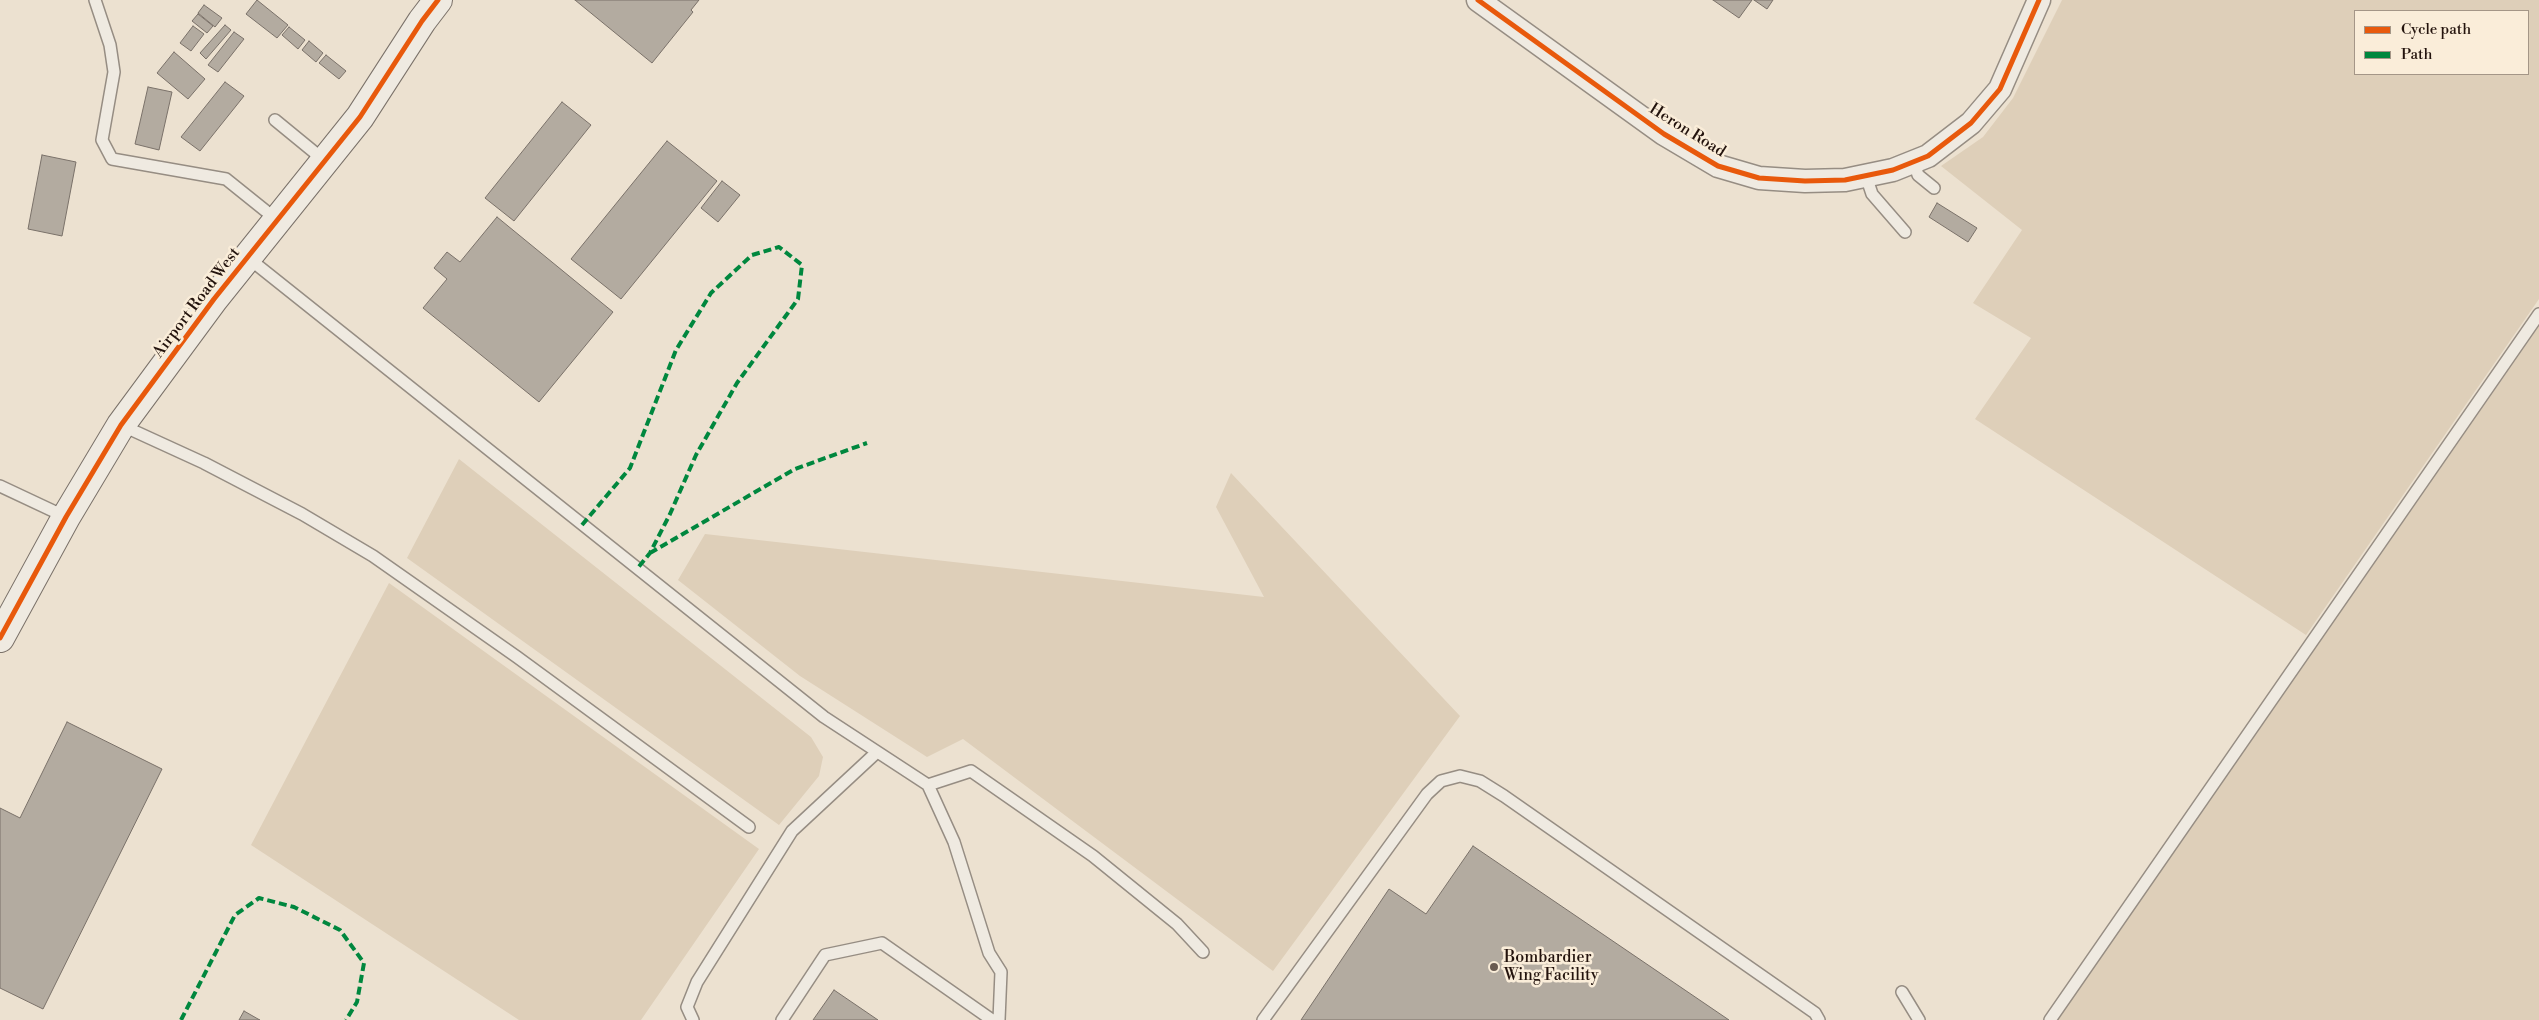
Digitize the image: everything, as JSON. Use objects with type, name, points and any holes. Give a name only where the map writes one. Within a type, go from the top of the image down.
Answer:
[{"type":"street","name":"Airport Road West","points":[[0,638],[66,517],[121,425],[247,257],[360,117],[422,21],[438,0]]},
{"type":"street","name":"Heron Road","points":[[1478,0],[1664,134],[1718,166],[1759,178],[1805,181],[1845,180],[1893,170],[1928,156],[1971,123],[2000,88],[2039,0]]},
{"type":"lane","points":[[95,0],[110,45],[114,72],[102,140],[112,159],[226,179],[277,220]]},
{"type":"lane","points":[[275,120],[325,161]]},
{"type":"lane","points":[[1914,162],[1918,175],[1934,188]]},
{"type":"lane","points":[[1866,176],[1872,194],[1905,232]]},
{"type":"lane","points":[[247,257],[824,717],[928,785],[954,842],[989,952],[1001,972],[999,1020]]},
{"type":"lane","points":[[2050,1020],[2539,314]]},
{"type":"lane","points":[[121,425],[204,463],[302,514],[373,556],[525,663],[749,827]]},
{"type":"lane","points":[[0,486],[66,517]]},
{"type":"lane","points":[[693,1020],[687,1007],[697,982],[792,831],[877,752]]},
{"type":"lane","points":[[928,785],[971,771],[1093,856],[1177,924],[1204,952]]},
{"type":"lane","points":[[1263,1020],[1427,794],[1441,780],[1460,776],[1480,781],[1504,796],[1815,1013],[1819,1020]]},
{"type":"lane","points":[[782,1020],[825,955],[882,943],[992,1020]]},
{"type":"lane","points":[[1902,992],[1920,1020]]},
{"type":"shaded area","points":[[2062,0],[2539,0],[2539,299],[2306,635],[1975,419],[2031,338],[1973,303],[2022,230],[1941,166],[1983,137],[2013,98]]},
{"type":"shaded area","points":[[2539,326],[2539,1020],[2055,1020],[2182,841]]},
{"type":"shaded area","points":[[459,459],[811,737],[823,757],[819,776],[779,825],[407,558]]},
{"type":"shaded area","points":[[1231,473],[1460,716],[1273,971],[963,739],[927,757],[800,676],[678,580],[705,534],[1264,597],[1216,507]]},
{"type":"shaded area","points":[[389,583],[759,849],[641,1020],[519,1020],[251,845]]},
{"type":"building","points":[[257,0],[288,25],[277,38],[246,14]]},
{"type":"building","points":[[575,0],[699,0],[691,10],[693,12],[652,63]]},
{"type":"building","points":[[1713,0],[1752,0],[1739,18]]},
{"type":"building","points":[[1754,0],[1773,0],[1767,9]]},
{"type":"building","points":[[204,5],[222,18],[215,27],[198,13]]},
{"type":"building","points":[[198,14],[213,26],[207,33],[192,21]]},
{"type":"building","points":[[225,25],[231,30],[206,59],[200,53]]},
{"type":"building","points":[[193,26],[204,34],[191,51],[180,43]]},
{"type":"building","points":[[289,27],[305,40],[298,49],[282,35]]},
{"type":"building","points":[[234,32],[244,39],[218,72],[208,65]]},
{"type":"building","points":[[309,41],[323,53],[316,62],[302,50]]},
{"type":"building","points":[[174,52],[205,79],[188,99],[157,73]]},
{"type":"building","points":[[326,55],[346,71],[339,79],[319,63]]},
{"type":"building","points":[[225,82],[244,96],[200,151],[181,137]]},
{"type":"building","points":[[148,87],[172,92],[159,150],[135,144]]},
{"type":"building","points":[[562,102],[591,125],[514,221],[485,198]]},
{"type":"building","points":[[667,141],[717,181],[621,299],[571,259]]},
{"type":"building","points":[[42,155],[76,162],[62,236],[28,229]]},
{"type":"building","points":[[722,181],[740,195],[718,222],[701,208]]},
{"type":"building","points":[[1937,203],[1977,228],[1968,242],[1929,217]]},
{"type":"building","points":[[497,217],[613,312],[539,402],[423,308],[447,279],[434,268],[447,252],[460,262]]},
{"type":"building","points":[[67,722],[162,769],[43,1009],[0,988],[0,808],[20,818]]},
{"type":"building","name":"Bombardier Wing Facility","points":[[1473,846],[1729,1020],[1301,1020],[1389,889],[1426,914]]},
{"type":"building","points":[[834,990],[878,1020],[813,1020]]},
{"type":"building","points":[[244,1011],[258,1019],[260,1020],[239,1020]]},
{"type":"marked path","points":[[582,525],[630,468],[676,350],[711,293],[752,255],[779,247],[802,265],[798,299],[737,383],[696,455],[670,514],[650,553],[637,569]]},
{"type":"marked path","points":[[650,553],[795,469],[867,443]]},
{"type":"marked path","points":[[181,1020],[235,915],[259,898],[294,907],[340,930],[364,963],[357,1002],[346,1020]]},
{"type":"cycle path","points":[[0,638],[66,517],[121,425],[214,299],[360,117],[422,21],[438,0]]},
{"type":"cycle path","points":[[1478,0],[1664,134],[1718,166],[1759,178],[1805,181],[1845,180],[1893,170],[1928,156],[1971,123],[2000,89],[2039,0]]},
{"type":"place","name":"Bombardier Wing Facility","points":[[1494,967]]}]
